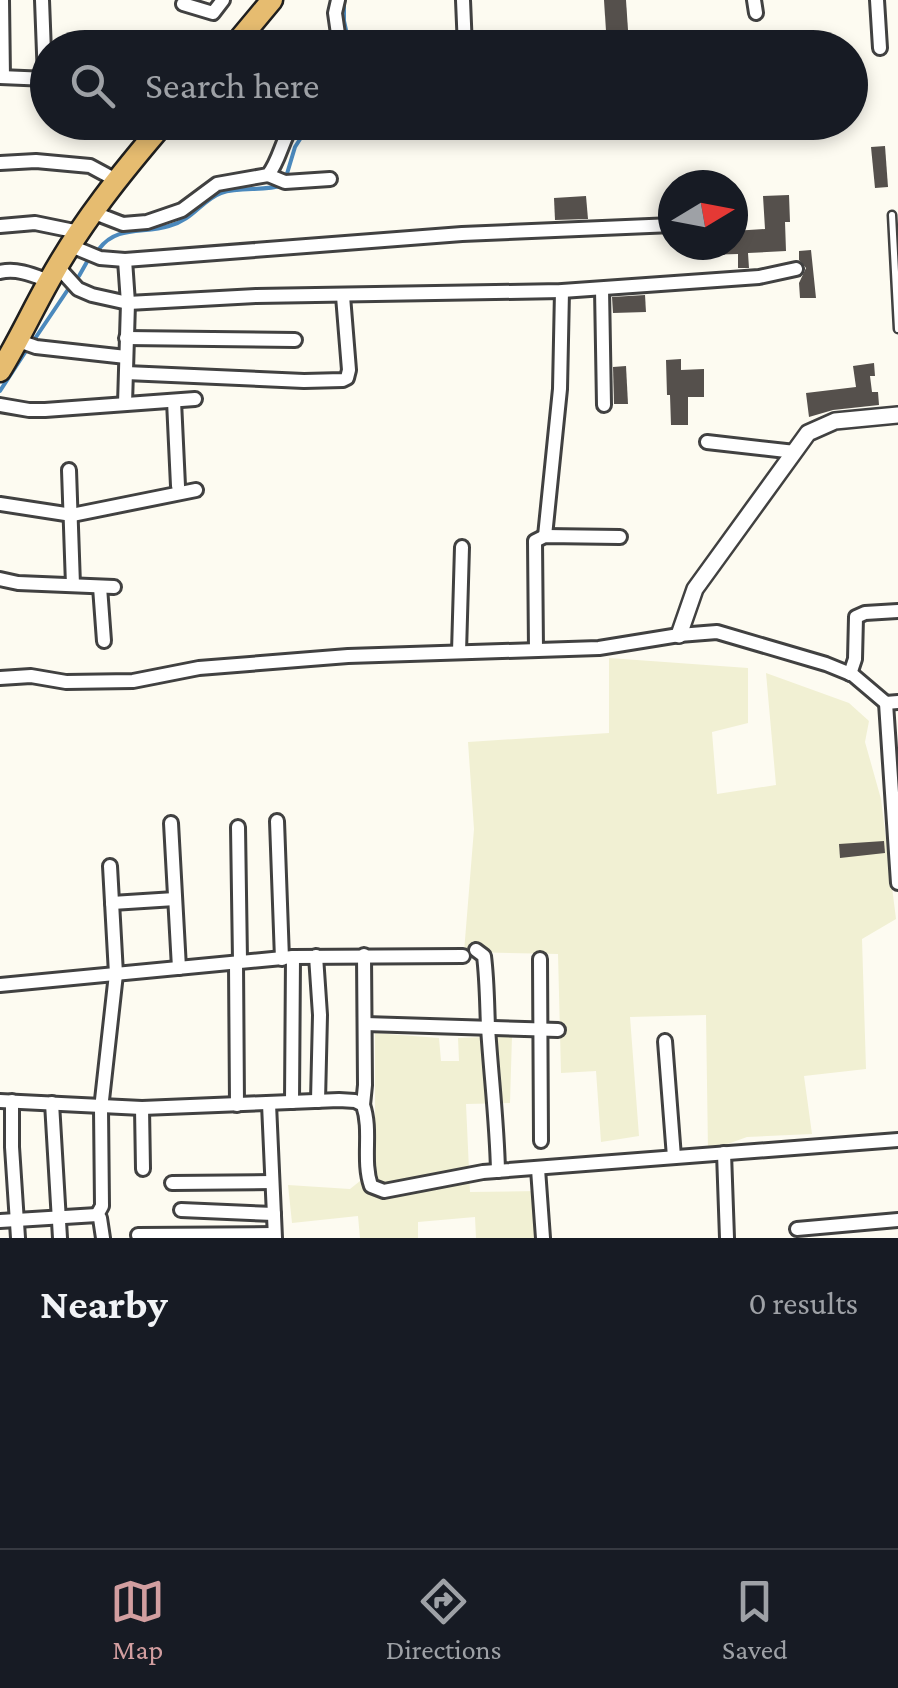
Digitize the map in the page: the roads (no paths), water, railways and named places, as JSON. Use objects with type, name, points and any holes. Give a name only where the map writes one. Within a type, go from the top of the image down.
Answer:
[{"type":"highway","points":[[247,30],[272,0]]},
{"type":"highway","points":[[0,371],[92,212],[150,140]]},
{"type":"street","points":[[2,0],[1,77],[30,78]]},
{"type":"street","points":[[42,0],[44,30]]},
{"type":"street","points":[[183,4],[211,13],[223,0]]},
{"type":"street","points":[[337,30],[338,0]]},
{"type":"street","points":[[462,0],[464,30]]},
{"type":"street","points":[[877,0],[880,48]]},
{"type":"street","points":[[268,175],[283,140]]},
{"type":"street","points":[[0,164],[36,161],[90,166],[116,180]]},
{"type":"street","points":[[92,212],[123,224],[147,222],[182,210],[217,184],[268,175],[285,182],[330,179]]},
{"type":"street","points":[[0,226],[34,223],[75,239],[100,258],[126,260],[462,234],[658,227]]},
{"type":"street","points":[[125,404],[126,260]]},
{"type":"street","points":[[0,272],[53,274],[92,295],[128,303],[602,288],[759,277],[796,269]]},
{"type":"street","points":[[602,288],[604,405]]},
{"type":"street","points":[[545,536],[560,389],[562,290]]},
{"type":"street","points":[[126,372],[343,380],[349,370],[344,296]]},
{"type":"street","points":[[126,338],[295,340]]},
{"type":"street","points":[[19,341],[36,347],[126,357]]},
{"type":"street","points":[[0,405],[29,410],[195,399]]},
{"type":"street","points":[[174,400],[178,486]]},
{"type":"street","points":[[679,635],[695,589],[808,433],[835,421],[898,415]]},
{"type":"street","points":[[707,442],[795,452]]},
{"type":"street","points":[[69,470],[73,585]]},
{"type":"street","points":[[0,504],[72,515],[196,490]]},
{"type":"street","points":[[536,650],[533,545],[537,538],[620,538]]},
{"type":"street","points":[[459,652],[462,546]]},
{"type":"street","points":[[0,579],[107,587],[104,640]]},
{"type":"street","points":[[850,674],[855,659],[856,617],[898,611]]},
{"type":"street","points":[[0,678],[31,676],[66,682],[133,680],[199,668],[348,656],[599,648],[716,632],[850,674],[892,703],[898,884]]},
{"type":"street","points":[[276,822],[287,958],[292,1102]]},
{"type":"street","points":[[171,823],[178,968]]},
{"type":"street","points":[[237,1105],[238,827]]},
{"type":"street","points":[[103,1238],[98,1216],[102,1206],[102,1106],[116,974],[110,866]]},
{"type":"street","points":[[112,903],[175,899]]},
{"type":"street","points":[[364,955],[363,1105],[367,1118],[368,1176],[376,1189],[384,1191],[498,1171],[898,1140]]},
{"type":"street","points":[[316,956],[320,1015],[318,1101]]},
{"type":"street","points":[[0,984],[316,956],[484,956],[498,1120],[498,1171]]},
{"type":"street","points":[[540,959],[540,1141]]},
{"type":"street","points":[[364,1024],[558,1030]]},
{"type":"street","points":[[664,1041],[674,1157]]},
{"type":"street","points":[[18,1238],[6,1101],[142,1108],[348,1100],[363,1105]]},
{"type":"street","points":[[52,1104],[60,1238]]},
{"type":"street","points":[[138,1235],[274,1236],[269,1104]]},
{"type":"street","points":[[142,1108],[144,1168]]},
{"type":"street","points":[[724,1153],[727,1238]]},
{"type":"street","points":[[538,1169],[543,1238]]},
{"type":"street","points":[[172,1183],[272,1182]]},
{"type":"street","points":[[181,1210],[274,1214]]},
{"type":"street","points":[[0,1221],[98,1216]]},
{"type":"street","points":[[797,1229],[898,1220]]},
{"type":"lane","points":[[892,215],[898,329]]},
{"type":"waterway","points":[[344,0],[346,30]]},
{"type":"waterway","points":[[286,177],[299,140]]},
{"type":"waterway","points":[[99,249],[122,233],[177,223],[221,193],[283,185]]},
{"type":"waterway","points":[[79,276],[88,260]]},
{"type":"waterway","points":[[34,340],[69,288]]},
{"type":"waterway","points":[[0,391],[26,351]]}]
